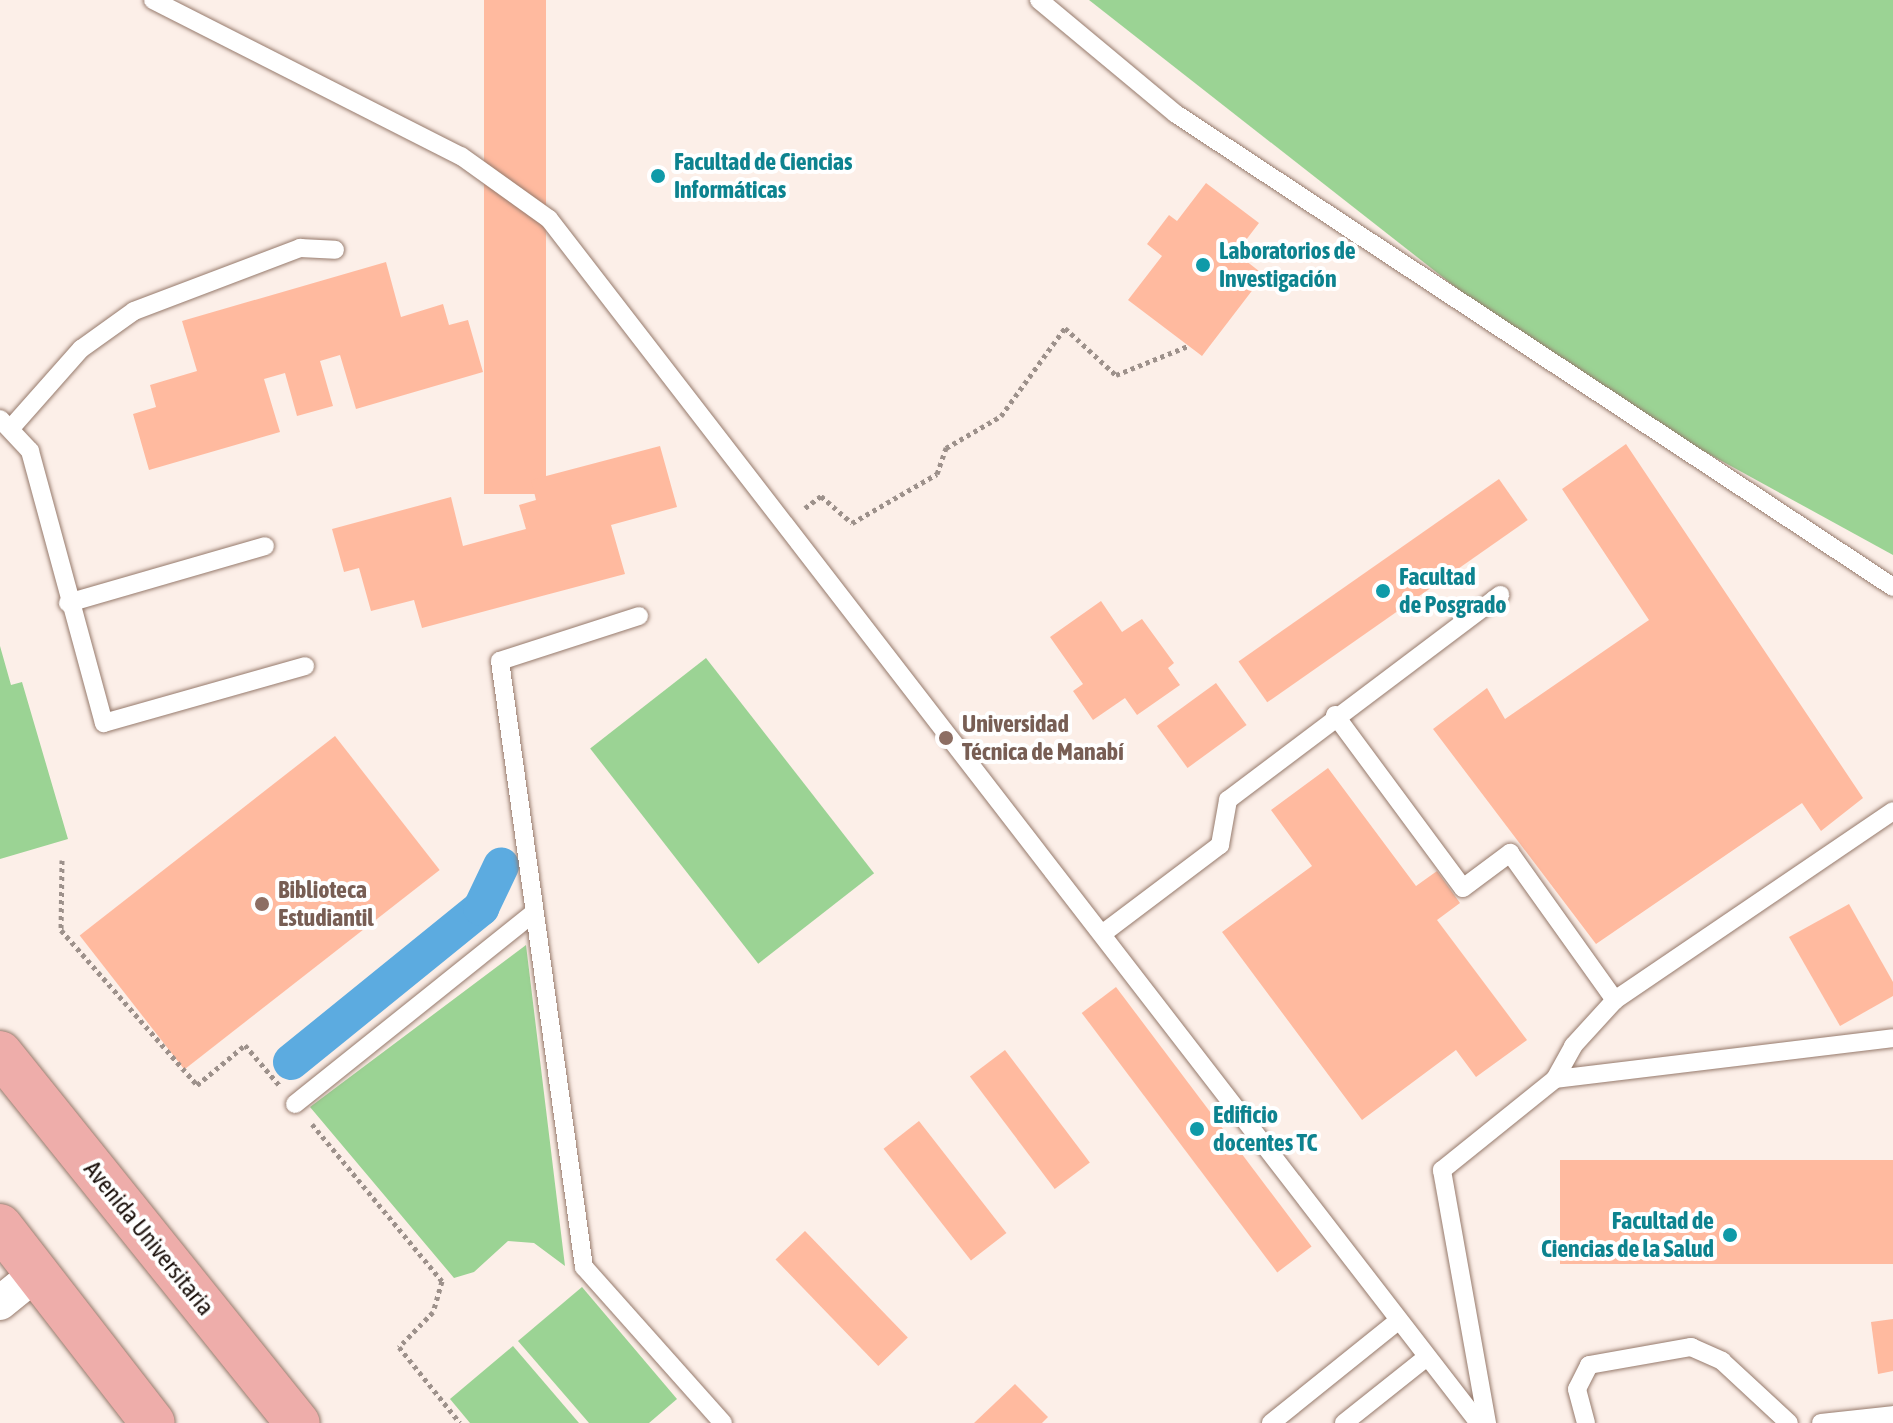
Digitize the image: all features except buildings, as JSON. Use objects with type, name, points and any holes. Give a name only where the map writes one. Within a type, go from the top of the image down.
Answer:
[{"type":"main road","name":"Avenida Universitaria","points":[[0,1053],[298,1423]]},
{"type":"main road","points":[[0,1226],[153,1423]]},
{"type":"street","points":[[0,1303],[37,1273]]},
{"type":"lane","points":[[153,0],[175,5],[461,156],[549,219],[1479,1423]]},
{"type":"lane","points":[[1039,0],[1176,114],[1893,587]]},
{"type":"lane","points":[[305,666],[104,723],[68,603],[30,451],[5,423],[81,349],[134,311],[300,248],[335,250]]},
{"type":"lane","points":[[68,603],[265,546]]},
{"type":"lane","points":[[1102,934],[1220,845],[1228,800],[1335,715],[1500,595]]},
{"type":"lane","points":[[639,616],[500,661],[584,1267],[723,1423]]},
{"type":"lane","points":[[1335,715],[1463,888],[1510,853],[1615,1000]]},
{"type":"lane","points":[[1487,1423],[1442,1170],[1555,1079],[1573,1046],[1615,1000],[1893,811]]},
{"type":"lane","points":[[295,1104],[535,912]]},
{"type":"lane","points":[[1555,1079],[1893,1038]]},
{"type":"lane","points":[[1271,1423],[1399,1320]]},
{"type":"lane","points":[[1586,1423],[1577,1389],[1589,1365],[1691,1347],[1722,1361],[1789,1423]]},
{"type":"lane","points":[[1344,1423],[1427,1357]]},
{"type":"lane","points":[[1821,1423],[1893,1415]]},
{"type":"path","points":[[785,523],[821,496],[852,523],[937,474],[946,448],[1001,416],[1065,328],[1116,375],[1188,346]]},
{"type":"path","points":[[62,860],[61,930],[197,1085],[245,1045],[442,1281],[433,1312],[399,1347],[460,1423]]},
{"type":"green space","points":[[1089,0],[1893,0],[1893,555],[1574,380]]},
{"type":"green space","points":[[0,646],[11,685],[22,682],[68,839],[0,859]]},
{"type":"green space","points":[[706,658],[874,873],[758,964],[590,749]]},
{"type":"green space","points":[[526,945],[565,1266],[534,1243],[508,1241],[474,1272],[454,1278],[310,1107]]},
{"type":"green space","points":[[582,1287],[677,1399],[649,1423],[589,1423],[518,1341]]},
{"type":"green space","points":[[513,1346],[579,1423],[470,1423],[450,1399]]},
{"type":"waterway","points":[[291,1062],[481,908],[501,866]]},
{"type":"place","name":"Facultad de Ciencias Informáticas","points":[[658,176]]},
{"type":"place","name":"Laboratorios de Investigación","points":[[1203,265]]},
{"type":"place","name":"Facultad de Posgrado","points":[[1383,591]]},
{"type":"place","name":"Universidad Técnica de Manabí","points":[[946,738]]},
{"type":"place","name":"Biblioteca Estudiantil","points":[[262,904]]},
{"type":"place","name":"Edificio docentes TC","points":[[1197,1129]]},
{"type":"place","name":"Facultad de Ciencias de la Salud","points":[[1730,1235]]}]
